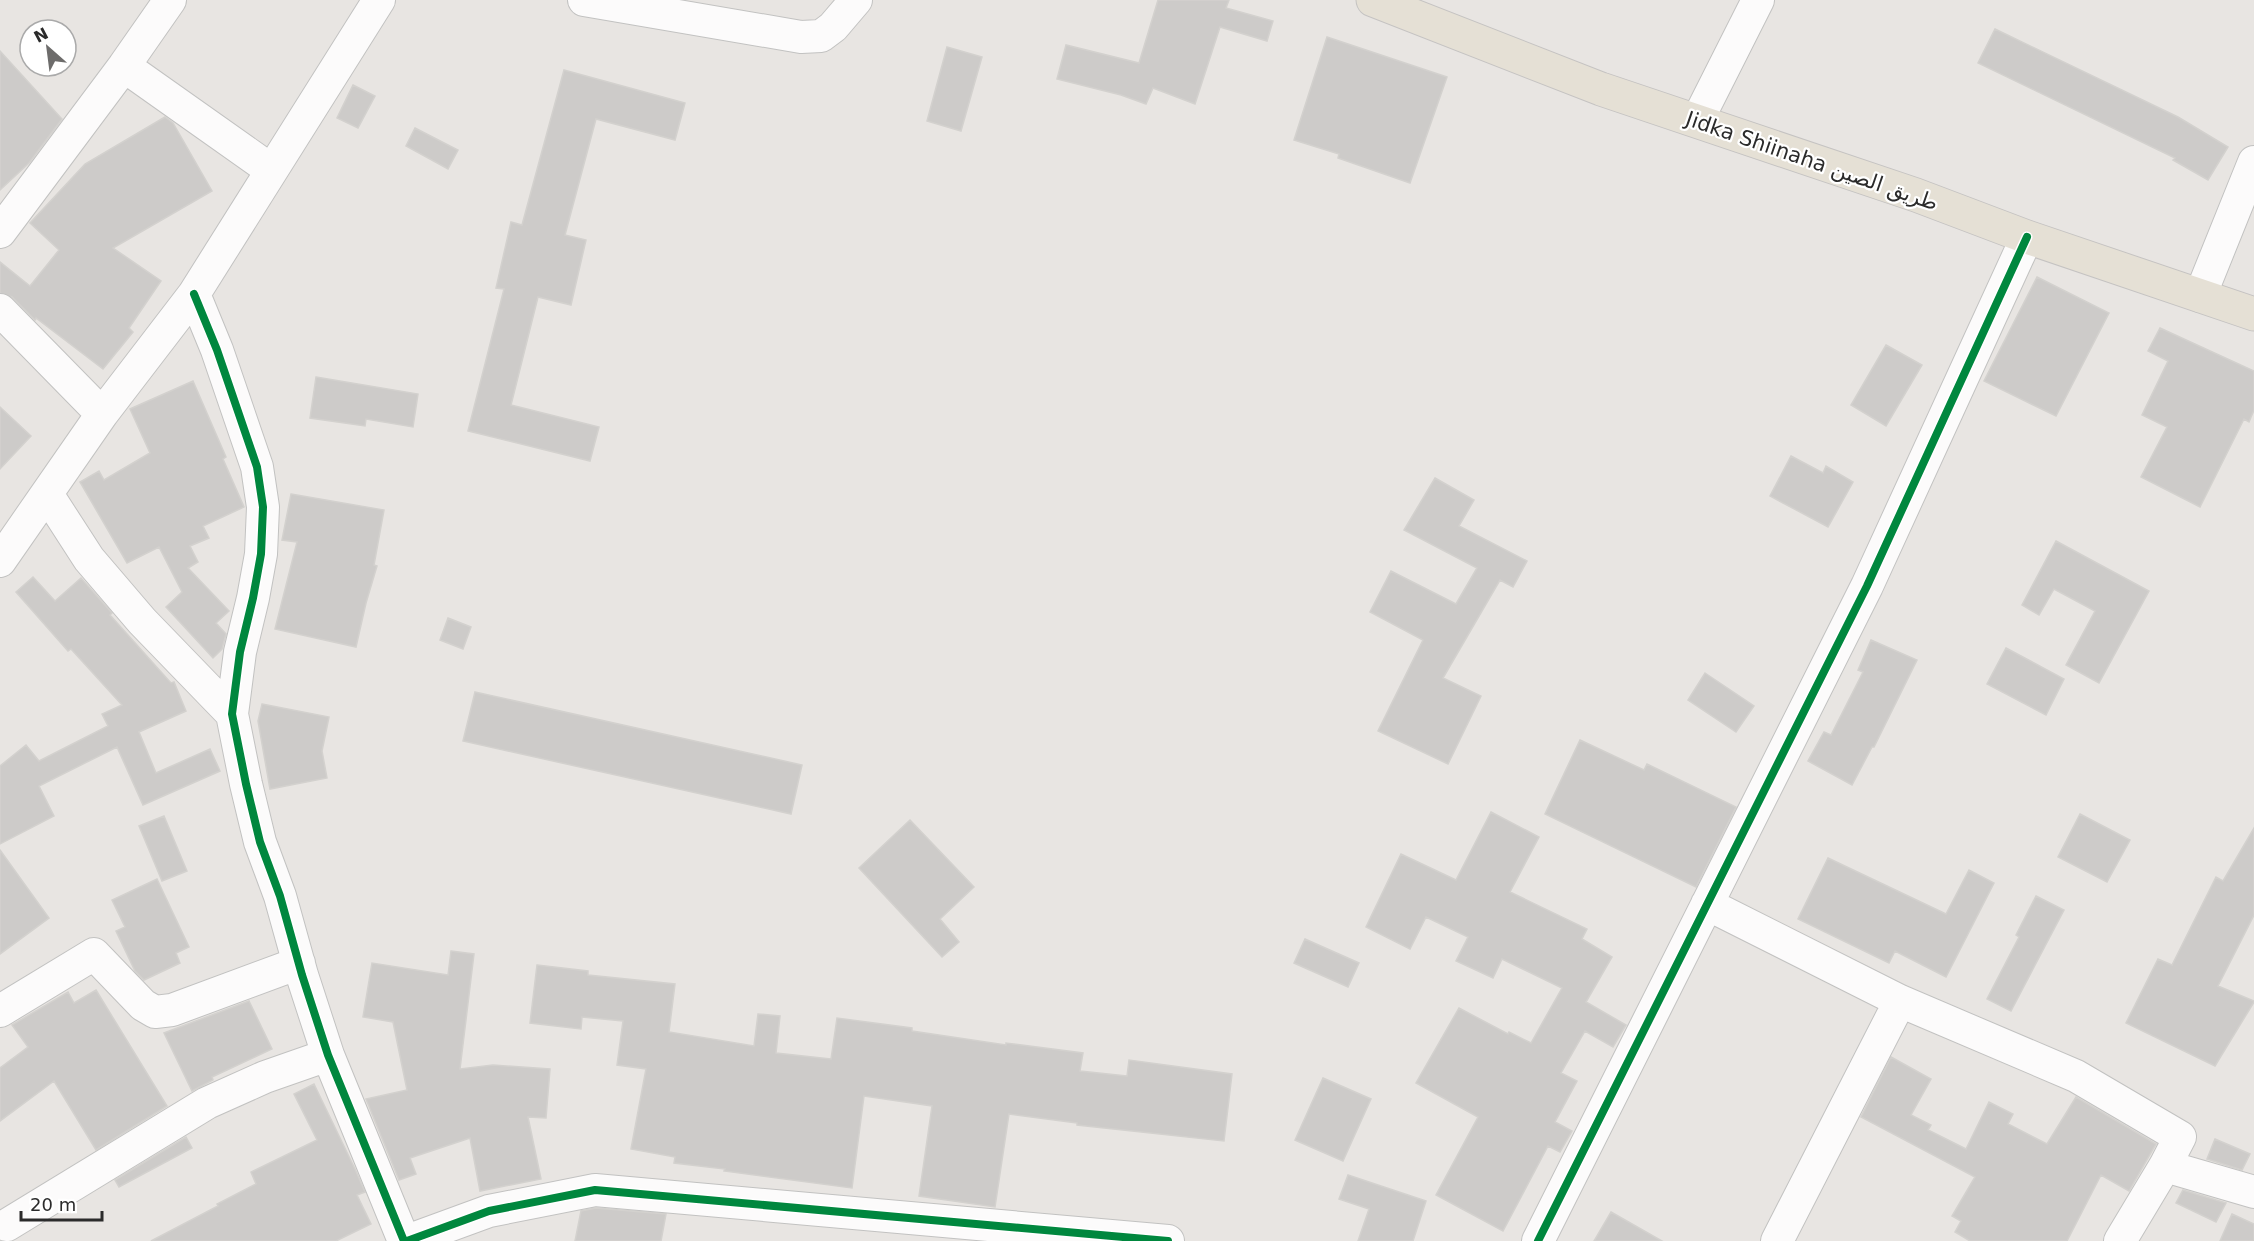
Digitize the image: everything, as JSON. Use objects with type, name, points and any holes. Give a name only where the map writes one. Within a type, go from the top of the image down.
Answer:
[{"type":"main road","name":"Jidka Shiinaha طريق الصين","points":[[1373,0],[1601,89],[1916,195],[2027,237],[2254,314]]},
{"type":"street","points":[[0,232],[124,66],[170,0]]},
{"type":"street","points":[[0,561],[102,414],[194,294],[379,0]]},
{"type":"street","points":[[584,0],[801,37],[821,36],[833,27],[856,0]]},
{"type":"street","points":[[1697,121],[1758,0]]},
{"type":"street","points":[[124,66],[271,170]]},
{"type":"street","points":[[2200,296],[2254,162]]},
{"type":"street","points":[[1538,1241],[1867,586],[2027,237]]},
{"type":"street","points":[[194,294],[218,350],[257,467],[263,507],[261,554],[240,652],[232,714],[246,784],[260,842],[280,896],[328,1055],[406,1241],[489,1211],[595,1190],[1168,1241]]},
{"type":"street","points":[[0,310],[102,414]]},
{"type":"street","points":[[47,494],[69,531],[97,568],[142,621],[232,714]]},
{"type":"street","points":[[1707,904],[1900,1000],[2076,1076],[2180,1137],[2120,1241]]},
{"type":"street","points":[[0,1011],[94,954],[143,1005],[155,1012],[172,1010],[299,963]]},
{"type":"street","points":[[1777,1241],[1900,1000]]},
{"type":"street","points":[[8,1222],[207,1103],[265,1077],[328,1055]]},
{"type":"street","points":[[2165,1166],[2254,1192]]},
{"type":"building","points":[[1158,0],[1229,0],[1226,8],[1273,21],[1267,41],[1220,27],[1195,104],[1153,88],[1146,104],[1121,95],[1057,79],[1066,45],[1139,63]]},
{"type":"building","points":[[1995,29],[2178,117],[2228,147],[2208,180],[2173,160],[2175,158],[1978,63]]},
{"type":"building","points":[[1327,37],[1447,77],[1410,183],[1338,158],[1339,154],[1294,140]]},
{"type":"building","points":[[947,47],[982,57],[961,131],[927,121]]},
{"type":"building","points":[[0,51],[18,71],[18,78],[25,78],[62,119],[29,163],[0,190]]},
{"type":"building","points":[[564,70],[685,103],[675,140],[596,119],[565,235],[586,240],[571,305],[538,297],[511,405],[599,427],[590,461],[468,431],[504,289],[496,288],[511,222],[522,225]]},
{"type":"building","points":[[353,85],[375,96],[358,128],[337,118]]},
{"type":"building","points":[[165,117],[173,123],[212,191],[113,248],[161,281],[129,328],[133,332],[103,369],[36,318],[35,320],[12,297],[0,293],[0,262],[30,286],[59,250],[30,223],[85,164]]},
{"type":"building","points":[[415,128],[458,150],[448,169],[406,146]]},
{"type":"building","points":[[2037,277],[2109,313],[2056,416],[1984,381]]},
{"type":"building","points":[[2160,328],[2254,371],[2254,410],[2249,422],[2244,419],[2200,507],[2141,477],[2167,427],[2142,415],[2168,361],[2148,351]]},
{"type":"building","points":[[1886,345],[1922,365],[1886,426],[1851,405]]},
{"type":"building","points":[[316,377],[418,394],[413,427],[366,419],[365,426],[310,418]]},
{"type":"building","points":[[193,381],[226,457],[223,459],[244,507],[203,526],[209,538],[190,546],[198,562],[188,568],[229,611],[216,623],[226,634],[222,649],[213,658],[166,607],[182,592],[159,547],[127,563],[80,482],[99,471],[104,480],[150,453],[130,409]]},
{"type":"building","points":[[0,407],[31,436],[0,469]]},
{"type":"building","points":[[1791,456],[1823,473],[1826,466],[1853,482],[1828,527],[1770,496]]},
{"type":"building","points":[[1435,478],[1474,500],[1459,526],[1527,561],[1513,587],[1500,580],[1443,678],[1481,696],[1448,764],[1378,731],[1423,640],[1370,612],[1391,571],[1456,604],[1477,568],[1404,530]]},
{"type":"building","points":[[291,494],[384,510],[374,565],[377,566],[356,647],[275,629],[297,542],[282,540]]},
{"type":"building","points":[[2056,541],[2149,591],[2099,683],[2066,665],[2095,611],[2054,589],[2039,615],[2022,605]]},
{"type":"building","points":[[33,577],[55,601],[81,578],[112,613],[110,615],[171,683],[174,682],[186,711],[139,732],[156,773],[210,749],[220,771],[143,805],[117,747],[39,786],[54,816],[0,844],[0,766],[26,745],[39,761],[108,726],[102,714],[122,705],[71,649],[68,651],[16,592]]},
{"type":"building","points":[[448,618],[471,627],[463,649],[440,640]]},
{"type":"building","points":[[1871,640],[1917,660],[1874,747],[1852,785],[1808,761],[1824,732],[1831,735],[1863,672],[1858,670]]},
{"type":"building","points":[[2006,648],[2064,679],[2046,715],[1987,684]]},
{"type":"building","points":[[1705,673],[1754,706],[1736,732],[1688,700]]},
{"type":"building","points":[[475,692],[802,765],[791,814],[463,741]]},
{"type":"building","points":[[262,704],[329,717],[322,751],[327,778],[270,789],[258,721]]},
{"type":"building","points":[[1580,740],[1644,770],[1647,764],[1736,807],[1696,887],[1545,814]]},
{"type":"building","points":[[1491,812],[1539,837],[1510,892],[1587,929],[1582,939],[1612,957],[1586,1002],[1626,1025],[1613,1047],[1585,1031],[1561,1073],[1577,1081],[1555,1122],[1572,1131],[1560,1152],[1548,1146],[1503,1231],[1436,1195],[1478,1117],[1416,1083],[1459,1008],[1508,1034],[1509,1032],[1531,1043],[1562,988],[1502,959],[1493,978],[1456,961],[1468,937],[1426,917],[1410,949],[1366,927],[1401,854],[1456,880]]},
{"type":"building","points":[[2080,814],[2130,840],[2107,882],[2058,857]]},
{"type":"building","points":[[164,816],[187,871],[162,881],[139,826]]},
{"type":"building","points":[[910,820],[974,887],[940,919],[959,942],[942,957],[859,868]]},
{"type":"building","points":[[2254,828],[2254,915],[2218,986],[2254,1002],[2215,1066],[2126,1023],[2158,959],[2172,965],[2216,877],[2223,881]]},
{"type":"building","points":[[0,850],[49,918],[0,954]]},
{"type":"building","points":[[1828,858],[1946,914],[1969,870],[1994,883],[1946,977],[1895,951],[1889,963],[1798,919]]},
{"type":"building","points":[[157,879],[189,947],[176,953],[180,963],[144,980],[135,971],[116,931],[125,927],[112,900]]},
{"type":"building","points":[[2036,896],[2064,910],[2011,1011],[1987,999],[2019,937],[2016,935]]},
{"type":"building","points":[[1305,939],[1359,963],[1348,987],[1294,963]]},
{"type":"building","points":[[451,951],[474,954],[460,1069],[493,1065],[550,1069],[546,1118],[528,1117],[541,1179],[480,1191],[470,1138],[410,1158],[416,1174],[399,1180],[366,1099],[407,1090],[393,1022],[363,1017],[372,963],[448,975]]},
{"type":"building","points":[[537,965],[588,971],[588,975],[675,984],[669,1032],[754,1046],[758,1014],[780,1016],[776,1053],[831,1059],[837,1018],[912,1028],[912,1031],[1006,1045],[1006,1043],[1083,1053],[1080,1071],[1127,1076],[1129,1060],[1232,1074],[1224,1141],[1077,1125],[1077,1123],[1009,1114],[995,1207],[919,1196],[932,1106],[864,1096],[852,1188],[674,1163],[675,1157],[631,1149],[646,1069],[617,1065],[623,1021],[582,1017],[581,1029],[530,1023]]},
{"type":"building","points":[[96,990],[167,1106],[96,1150],[54,1081],[0,1121],[0,1068],[28,1047],[12,1025],[68,992],[74,1003]]},
{"type":"building","points":[[249,1001],[272,1049],[212,1077],[213,1080],[192,1091],[164,1033]]},
{"type":"building","points":[[1891,1057],[1931,1079],[1911,1115],[1931,1125],[1928,1130],[1966,1149],[1989,1102],[2013,1114],[2008,1124],[2047,1144],[2076,1097],[2156,1144],[2129,1191],[2101,1175],[2067,1241],[1970,1241],[1955,1232],[1961,1221],[1952,1216],[1975,1177],[1861,1117]]},
{"type":"building","points":[[1323,1078],[1371,1099],[1343,1161],[1295,1140]]},
{"type":"building","points":[[314,1084],[365,1192],[357,1195],[371,1224],[336,1241],[151,1241],[256,1184],[251,1172],[317,1140],[294,1094]]},
{"type":"building","points":[[186,1137],[192,1148],[119,1187],[115,1180]]},
{"type":"building","points":[[2215,1139],[2250,1154],[2242,1170],[2207,1159]]},
{"type":"building","points":[[1348,1175],[1426,1201],[1413,1241],[1358,1241],[1369,1209],[1339,1199]]},
{"type":"building","points":[[2183,1190],[2226,1203],[2216,1222],[2176,1203]]},
{"type":"building","points":[[596,1208],[666,1214],[661,1241],[575,1241],[581,1211]]},
{"type":"building","points":[[1611,1212],[1662,1241],[1594,1241]]},
{"type":"building","points":[[2232,1214],[2254,1224],[2254,1241],[2220,1241]]},
{"type":"cycle path","points":[[1538,1241],[1867,586],[2027,237]]},
{"type":"cycle path","points":[[194,294],[217,350],[257,467],[263,507],[261,554],[240,652],[232,714],[246,784],[260,842],[280,896],[328,1055],[404,1241]]},
{"type":"cycle path","points":[[407,1241],[489,1211],[595,1190],[1168,1241]]}]
